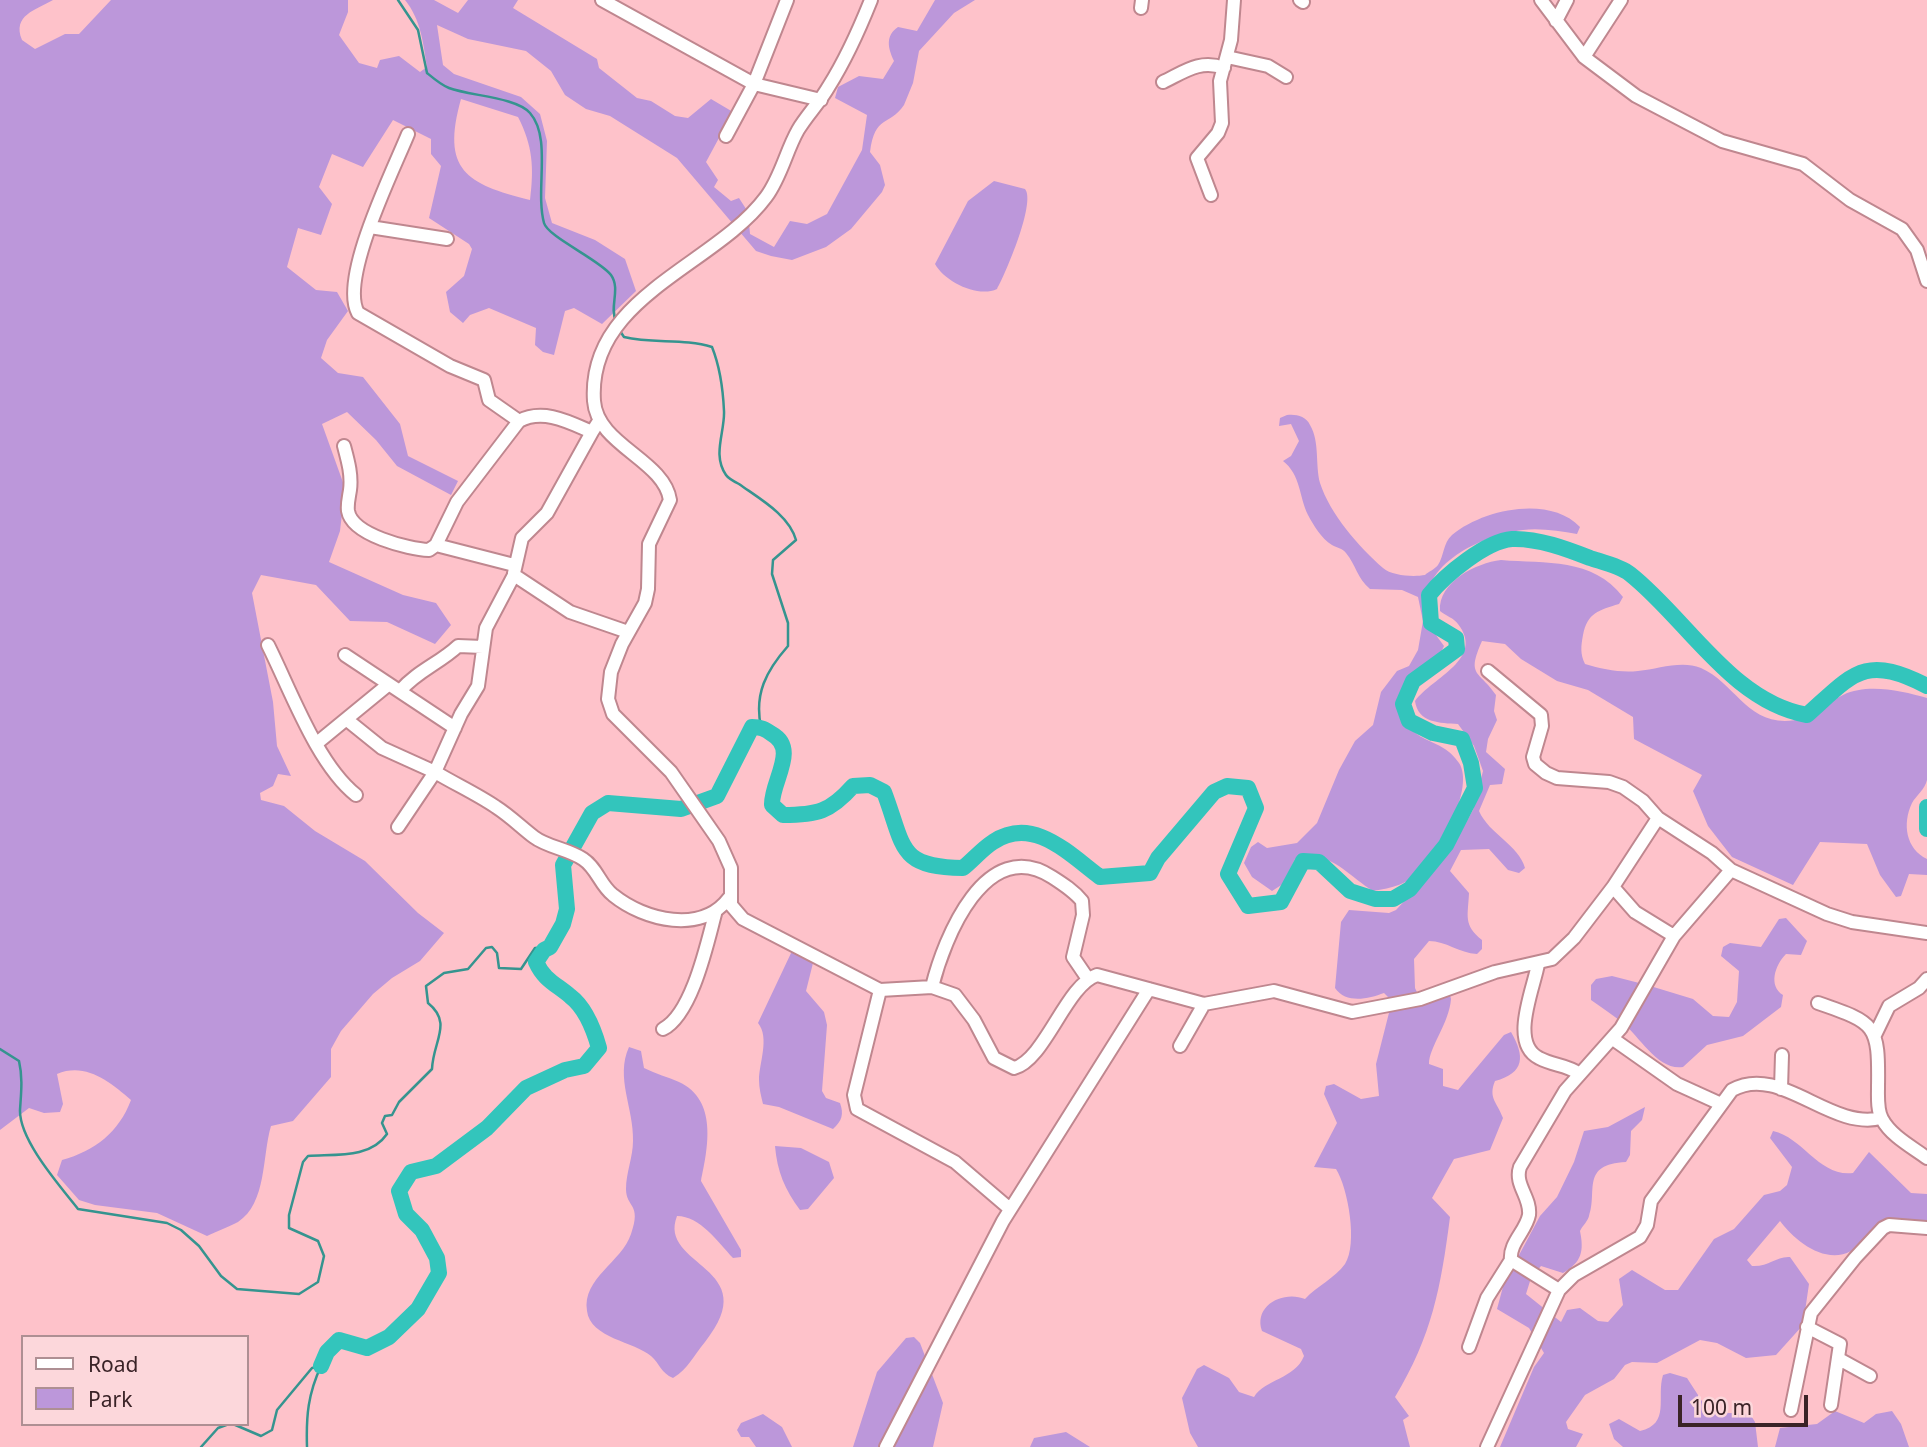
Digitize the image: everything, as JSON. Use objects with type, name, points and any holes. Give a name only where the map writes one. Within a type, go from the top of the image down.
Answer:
[{"type":"street","points":[[602,0],[754,84],[821,100]]},
{"type":"street","points":[[726,136],[754,84],[787,0]]},
{"type":"street","points":[[398,827],[435,772],[454,729],[478,686],[491,614],[514,570],[522,538],[547,513],[596,427],[595,386],[604,347],[639,302],[726,236],[760,204],[774,184],[797,132],[821,100],[842,64],[871,0]]},
{"type":"street","points":[[1211,195],[1196,158],[1218,133],[1222,123],[1219,88],[1226,63],[1234,0]]},
{"type":"street","points":[[1541,0],[1584,57],[1636,96],[1681,122],[1722,141],[1803,164],[1850,200],[1902,229],[1917,250],[1927,281]]},
{"type":"street","points":[[1556,21],[1567,0]]},
{"type":"street","points":[[1584,57],[1621,0]]},
{"type":"street","points":[[1163,82],[1201,64],[1211,63],[1268,66],[1286,77]]},
{"type":"street","points":[[408,134],[370,227],[353,292],[358,313],[450,366],[484,380],[489,400],[519,421]]},
{"type":"street","points":[[370,227],[447,239]]},
{"type":"street","points":[[344,446],[351,478],[347,509],[354,523],[384,540],[429,550],[436,545],[457,502],[519,421],[528,415],[551,416],[596,427],[650,469],[667,489],[670,500],[649,544],[645,603],[628,632],[611,673],[608,699],[623,728],[663,764],[691,800],[728,858],[732,874],[729,898],[715,914],[694,981],[676,1019],[663,1029]]},
{"type":"street","points":[[436,545],[514,570],[570,612],[628,632]]},
{"type":"street","points":[[268,645],[317,743],[340,782],[356,795]]},
{"type":"street","points":[[317,743],[346,719],[443,659],[458,646],[483,647]]},
{"type":"street","points":[[345,656],[454,729]]},
{"type":"street","points":[[1488,671],[1541,715],[1543,723],[1533,757],[1540,770],[1557,778],[1609,782],[1623,787],[1643,801],[1658,818],[1695,839],[1731,870],[1840,919],[1927,933]]},
{"type":"street","points":[[346,719],[382,748],[435,772],[496,806],[536,839],[561,846],[583,858],[594,867],[612,894],[645,913],[688,920],[702,920],[715,914]]},
{"type":"street","points":[[729,898],[743,919],[880,990],[932,986],[955,995],[974,1020],[994,1058],[1014,1068],[1027,1060],[1088,979],[1105,976],[1204,1004],[1284,991],[1338,1011],[1352,1012],[1420,999],[1495,972],[1538,964],[1552,958],[1564,948],[1613,887],[1658,818]]},
{"type":"street","points":[[932,986],[946,942],[974,893],[992,877],[1019,867],[1038,869],[1082,901],[1083,915],[1073,957],[1088,979]]},
{"type":"street","points":[[1469,1347],[1487,1298],[1511,1260],[1511,1252],[1529,1215],[1529,1206],[1517,1178],[1520,1167],[1555,1105],[1613,1039],[1674,936],[1731,870]]},
{"type":"street","points":[[1613,887],[1635,912],[1674,936]]},
{"type":"street","points":[[1538,964],[1529,1003],[1526,1043],[1537,1058],[1566,1065],[1580,1074]]},
{"type":"street","points":[[1875,1035],[1889,1006],[1919,988],[1927,979]]},
{"type":"street","points":[[886,1447],[1010,1209],[1149,989]]},
{"type":"street","points":[[880,990],[854,1095],[857,1109],[956,1163],[1010,1209]]},
{"type":"street","points":[[1818,1003],[1860,1018],[1870,1025],[1879,1053],[1878,1103],[1881,1118],[1891,1131],[1927,1158]]},
{"type":"street","points":[[1180,1046],[1204,1004]]},
{"type":"street","points":[[1613,1039],[1676,1084],[1721,1104]]},
{"type":"street","points":[[1781,1089],[1782,1055]]},
{"type":"street","points":[[1487,1447],[1559,1290],[1567,1280],[1594,1261],[1640,1237],[1647,1225],[1651,1201],[1732,1090],[1745,1085],[1781,1089],[1846,1118],[1868,1121],[1881,1118]]},
{"type":"street","points":[[1791,1410],[1807,1326],[1811,1314],[1833,1283],[1883,1228],[1889,1225],[1927,1228]]},
{"type":"street","points":[[1511,1260],[1559,1290]]},
{"type":"street","points":[[1807,1326],[1839,1342],[1839,1359],[1831,1405]]},
{"type":"street","points":[[1839,1359],[1870,1376]]},
{"type":"green space","points":[[0,0],[53,0],[27,14],[20,25],[22,40],[35,49],[65,34],[79,34],[111,0],[348,0],[348,12],[339,35],[359,63],[377,68],[380,60],[399,56],[420,72],[427,67],[422,40],[415,15],[405,0],[434,0],[458,13],[468,0],[518,0],[513,8],[597,59],[599,68],[637,98],[651,101],[675,116],[688,118],[711,99],[733,112],[706,162],[718,180],[714,187],[731,201],[739,198],[748,212],[750,234],[774,247],[790,221],[807,224],[827,214],[862,150],[867,115],[835,98],[838,87],[859,76],[883,79],[894,61],[889,47],[891,34],[898,27],[917,31],[935,0],[975,0],[954,13],[919,51],[913,83],[904,105],[875,132],[870,152],[880,165],[885,185],[882,192],[851,229],[826,247],[792,260],[756,251],[677,158],[610,116],[586,109],[565,95],[551,71],[526,51],[468,39],[437,25],[443,65],[454,74],[521,97],[540,114],[547,141],[545,198],[552,223],[595,240],[625,259],[636,291],[602,324],[574,308],[565,311],[554,355],[543,352],[535,345],[536,328],[489,308],[470,315],[463,323],[450,312],[446,292],[464,276],[472,249],[469,244],[429,218],[441,166],[431,154],[431,139],[393,120],[363,167],[332,154],[319,187],[332,204],[321,235],[298,228],[287,267],[316,290],[337,292],[348,311],[327,340],[321,358],[338,373],[363,377],[400,424],[408,456],[458,481],[451,495],[397,466],[376,440],[347,412],[322,424],[345,488],[340,531],[329,562],[403,595],[436,603],[451,625],[435,644],[387,622],[350,621],[316,585],[261,575],[252,593],[273,702],[277,746],[291,776],[278,774],[273,786],[260,793],[261,800],[284,806],[315,831],[365,861],[418,913],[444,933],[420,961],[392,978],[373,994],[341,1031],[331,1049],[331,1077],[293,1121],[271,1126],[259,1191],[247,1214],[231,1226],[207,1236],[157,1213],[95,1205],[79,1200],[57,1175],[62,1160],[85,1151],[104,1139],[120,1122],[131,1100],[115,1087],[88,1072],[78,1070],[57,1074],[63,1104],[60,1112],[44,1113],[29,1108],[0,1130]],"holes":[[[461,99],[518,117],[531,157],[530,200],[475,180],[464,170],[457,158],[454,142]]]},
{"type":"green space","points":[[994,181],[1025,189],[1027,208],[997,289],[972,290],[946,277],[935,264],[968,201]]},
{"type":"green space","points":[[1287,415],[1300,416],[1310,425],[1315,439],[1320,483],[1338,518],[1364,550],[1392,573],[1425,575],[1438,565],[1452,535],[1481,518],[1498,513],[1516,509],[1552,511],[1567,517],[1580,527],[1577,534],[1530,529],[1489,538],[1456,555],[1443,566],[1433,580],[1427,595],[1426,613],[1431,627],[1444,646],[1433,662],[1405,687],[1397,706],[1410,729],[1452,754],[1463,774],[1462,787],[1446,834],[1422,870],[1399,885],[1380,890],[1373,891],[1328,860],[1307,857],[1295,859],[1283,884],[1272,891],[1252,877],[1244,863],[1251,847],[1258,842],[1267,848],[1297,843],[1317,823],[1339,770],[1355,741],[1373,725],[1381,692],[1397,671],[1409,666],[1418,650],[1423,621],[1418,597],[1402,590],[1370,589],[1346,553],[1328,542],[1315,527],[1293,473],[1283,461],[1291,456],[1299,441],[1291,424],[1279,426],[1280,418]]},
{"type":"green space","points":[[1501,560],[1551,563],[1583,569],[1611,584],[1623,597],[1619,604],[1600,611],[1588,622],[1581,646],[1585,664],[1625,671],[1678,665],[1701,668],[1712,674],[1760,715],[1785,721],[1802,718],[1843,695],[1863,689],[1896,691],[1927,698],[1927,780],[1912,803],[1907,827],[1914,849],[1927,859],[1927,875],[1909,874],[1901,896],[1896,897],[1880,875],[1867,844],[1820,842],[1793,885],[1732,857],[1708,826],[1693,791],[1702,775],[1634,739],[1633,717],[1588,690],[1557,681],[1521,659],[1505,644],[1482,641],[1475,667],[1496,695],[1494,711],[1497,720],[1488,739],[1486,752],[1505,769],[1502,784],[1490,785],[1479,811],[1517,853],[1525,868],[1519,873],[1508,870],[1489,849],[1461,850],[1450,871],[1469,893],[1469,925],[1482,940],[1482,949],[1477,954],[1470,953],[1429,941],[1414,959],[1415,988],[1422,1003],[1450,995],[1449,1008],[1429,1064],[1443,1069],[1443,1086],[1458,1090],[1504,1035],[1511,1032],[1519,1049],[1520,1062],[1512,1073],[1495,1081],[1493,1096],[1503,1118],[1490,1150],[1454,1159],[1432,1198],[1450,1217],[1433,1310],[1418,1353],[1395,1397],[1409,1416],[1403,1420],[1410,1447],[1198,1447],[1190,1433],[1182,1398],[1197,1369],[1204,1365],[1229,1378],[1239,1392],[1254,1397],[1265,1386],[1294,1370],[1304,1356],[1301,1349],[1262,1331],[1262,1314],[1266,1307],[1280,1298],[1305,1299],[1341,1269],[1349,1255],[1350,1216],[1340,1178],[1336,1169],[1314,1167],[1337,1123],[1324,1094],[1326,1086],[1334,1084],[1361,1099],[1379,1096],[1376,1064],[1392,1001],[1384,993],[1351,998],[1335,988],[1341,922],[1349,910],[1389,913],[1396,910],[1449,853],[1473,810],[1483,771],[1474,746],[1458,724],[1425,718],[1420,714],[1415,701],[1453,667],[1465,647],[1465,636],[1458,624],[1440,611],[1445,591],[1470,570]]},
{"type":"green space","points":[[1786,918],[1807,941],[1801,955],[1786,954],[1776,969],[1774,981],[1783,995],[1781,1007],[1743,1036],[1707,1045],[1683,1067],[1674,1067],[1658,1059],[1623,1023],[1591,1000],[1591,985],[1596,979],[1612,976],[1693,999],[1713,1016],[1729,1017],[1737,1002],[1739,971],[1721,956],[1723,947],[1730,943],[1761,947],[1779,919]]},
{"type":"green space","points":[[792,951],[814,959],[806,991],[824,1012],[827,1025],[822,1091],[826,1098],[840,1103],[842,1111],[840,1120],[833,1129],[779,1107],[763,1104],[759,1080],[764,1043],[758,1023]]},
{"type":"green space","points":[[629,1047],[641,1051],[644,1068],[679,1082],[700,1100],[707,1126],[701,1181],[741,1250],[741,1257],[733,1258],[701,1225],[677,1216],[675,1233],[682,1247],[718,1282],[724,1297],[720,1317],[705,1342],[687,1366],[673,1378],[644,1351],[596,1327],[587,1311],[590,1289],[620,1253],[634,1224],[634,1211],[626,1189],[633,1141],[624,1082],[625,1059]]},
{"type":"green space","points":[[1645,1107],[1642,1120],[1631,1131],[1630,1155],[1626,1162],[1602,1168],[1596,1174],[1588,1220],[1580,1231],[1582,1244],[1578,1260],[1563,1273],[1541,1266],[1531,1278],[1526,1294],[1561,1322],[1567,1310],[1580,1308],[1598,1321],[1608,1322],[1623,1305],[1619,1279],[1632,1270],[1665,1290],[1678,1290],[1714,1239],[1734,1229],[1764,1195],[1780,1191],[1787,1185],[1792,1167],[1770,1138],[1773,1131],[1794,1141],[1821,1163],[1841,1173],[1853,1173],[1869,1152],[1911,1193],[1927,1194],[1927,1224],[1875,1228],[1855,1249],[1841,1255],[1831,1255],[1811,1249],[1802,1243],[1780,1221],[1747,1260],[1752,1266],[1758,1266],[1790,1257],[1809,1284],[1803,1325],[1776,1355],[1746,1358],[1717,1343],[1700,1340],[1657,1363],[1632,1362],[1625,1365],[1614,1379],[1585,1395],[1566,1422],[1568,1429],[1583,1434],[1576,1447],[1500,1447],[1534,1367],[1544,1353],[1529,1328],[1497,1309],[1504,1283],[1540,1216],[1557,1197],[1574,1162],[1584,1131],[1608,1127]]},
{"type":"green space","points":[[775,1146],[801,1148],[829,1162],[834,1178],[808,1209],[800,1210],[786,1188]]},
{"type":"green space","points":[[914,1337],[920,1343],[943,1403],[933,1447],[853,1447],[877,1372],[906,1338]]},
{"type":"green space","points":[[1670,1373],[1687,1378],[1709,1412],[1750,1414],[1755,1422],[1758,1447],[1623,1447],[1614,1439],[1609,1424],[1619,1419],[1640,1431],[1656,1422],[1663,1375]]},
{"type":"green space","points":[[1835,1411],[1864,1423],[1876,1414],[1892,1411],[1901,1424],[1909,1447],[1775,1447],[1780,1428],[1817,1424]]},
{"type":"green space","points":[[763,1414],[782,1427],[792,1447],[756,1447],[749,1437],[741,1437],[737,1430],[741,1423]]},
{"type":"green space","points":[[1066,1432],[1090,1447],[1030,1447],[1034,1438]]},
{"type":"waterway","points":[[398,0],[418,30],[427,73],[449,88],[514,103],[530,113],[537,124],[542,150],[541,195],[544,223],[555,235],[611,275],[615,286],[616,321]]},
{"type":"waterway","points":[[620,331],[624,337],[635,339],[712,347],[724,403],[719,451],[722,467],[728,477],[780,515],[796,540],[773,560],[772,574],[788,623],[788,646],[764,684],[759,704],[761,727]]},
{"type":"waterway","points":[[321,1366],[327,1352],[339,1340],[367,1348],[389,1337],[418,1309],[439,1273],[437,1258],[422,1230],[406,1214],[399,1191],[411,1172],[436,1166],[487,1128],[526,1088],[565,1070],[584,1066],[599,1048],[581,1007],[547,978],[536,962],[544,950],[550,947],[563,924],[567,909],[563,865],[592,813],[608,803],[681,809],[717,796],[752,727],[770,732],[780,740],[783,748],[784,757],[772,805],[783,815],[814,813],[830,807],[853,786],[870,785],[884,792],[907,850],[915,858],[942,867],[963,868],[993,842],[1008,835],[1022,833],[1050,841],[1100,877],[1150,873],[1158,858],[1214,792],[1227,786],[1248,788],[1256,808],[1228,874],[1248,906],[1281,902],[1303,861],[1319,862],[1350,891],[1375,899],[1393,899],[1410,889],[1446,845],[1475,788],[1471,763],[1462,739],[1433,733],[1409,721],[1403,704],[1413,681],[1457,649],[1456,638],[1431,623],[1429,595],[1467,560],[1502,541],[1522,539],[1542,542],[1626,571],[1651,592],[1733,676],[1756,694],[1780,707],[1807,715],[1849,679],[1874,670],[1906,676],[1927,686]]},
{"type":"waterway","points":[[1927,807],[1927,829]]},
{"type":"waterway","points":[[0,1049],[19,1061],[21,1122],[26,1135],[51,1175],[78,1209],[167,1223],[181,1230],[199,1246],[221,1276],[237,1289],[299,1294],[318,1282],[324,1256],[318,1241],[289,1228],[289,1215],[303,1162],[308,1156],[362,1151],[380,1142],[387,1134],[382,1123],[385,1116],[392,1115],[399,1102],[432,1069],[441,1025],[435,1010],[428,1003],[426,986],[444,973],[468,969],[486,948],[492,947],[497,953],[499,968],[521,969],[535,948],[550,947]]},
{"type":"waterway","points":[[238,1426],[261,1436],[272,1430],[277,1410],[312,1368],[321,1366]]},
{"type":"waterway","points":[[307,1447],[309,1405],[321,1366]]},
{"type":"waterway","points":[[201,1447],[218,1428],[224,1426]]}]
